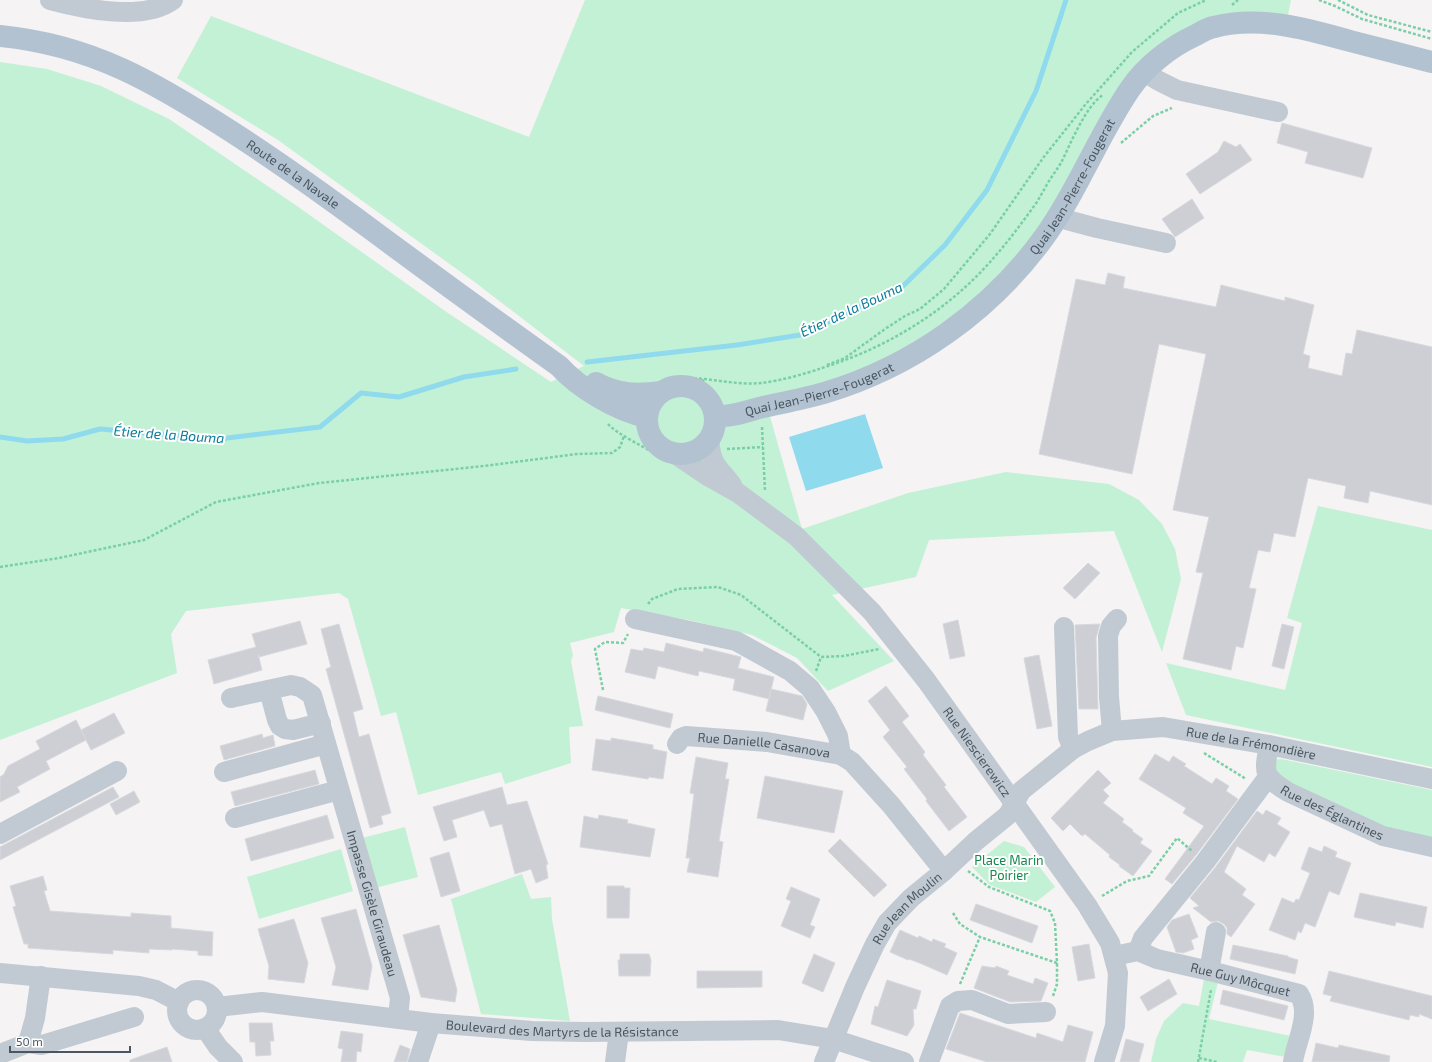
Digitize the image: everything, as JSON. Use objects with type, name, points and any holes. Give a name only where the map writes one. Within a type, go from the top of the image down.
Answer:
[{"type":"main road","name":"Quai Jean-Pierre-Fougerat","points":[[716,416],[724,416],[823,393],[850,385],[904,361],[935,342],[983,305],[1031,255],[1059,215],[1130,88],[1160,57],[1184,40],[1213,27],[1237,23],[1283,25],[1313,31],[1432,62]]},
{"type":"main road","name":"Route de la Navale","points":[[0,36],[42,42],[81,52],[128,71],[175,96],[318,190],[559,366],[572,380],[591,393],[623,409],[647,417]]},
{"type":"main road","name":"Route de la Navale","points":[[559,366],[571,370],[616,392],[641,395],[661,392]]},
{"type":"main road","points":[[683,385],[693,387],[703,392],[712,405],[716,416],[715,428],[718,444],[688,454],[675,454],[662,448],[655,441],[648,429],[647,417],[651,403],[661,392],[674,386],[683,385]]},
{"type":"street","points":[[50,0],[112,12],[138,13],[165,6],[173,0]]},
{"type":"street","points":[[1145,72],[1177,90],[1278,112]]},
{"type":"street","points":[[1059,215],[1067,220],[1097,228],[1166,243]]},
{"type":"street","name":"Rue Niescierewicz","points":[[718,444],[711,455],[714,464],[738,493]]},
{"type":"street","name":"Rue Niescierewicz","points":[[675,454],[706,475],[738,493],[796,536],[872,612],[926,680],[1087,905],[1110,943],[1118,973],[1115,1026],[1104,1062]]},
{"type":"street","points":[[1112,731],[1109,697],[1108,636],[1111,626],[1117,618]]},
{"type":"street","points":[[635,619],[736,641],[790,671],[810,688],[826,712],[838,736],[841,755]]},
{"type":"street","points":[[1064,627],[1068,737],[1073,749]]},
{"type":"street","name":"Impasse Gisèle Giraudeau","points":[[231,698],[291,685],[307,690],[312,695],[400,998],[398,1018]]},
{"type":"street","points":[[269,690],[280,726],[285,729],[292,730],[321,723]]},
{"type":"street","name":"Rue de la Frémondière","points":[[1014,804],[1021,791],[1073,749],[1088,741],[1112,731],[1164,727],[1269,744],[1432,779]]},
{"type":"street","name":"Rue Danielle Casanova","points":[[677,744],[681,738],[686,736],[767,742],[841,755],[852,762],[949,866]]},
{"type":"street","points":[[224,772],[326,744]]},
{"type":"street","name":"Rue des Églantines","points":[[1269,744],[1264,782],[1277,785],[1288,792],[1382,836],[1432,847]]},
{"type":"street","points":[[0,834],[117,771]]},
{"type":"street","points":[[1114,956],[1138,951],[1143,938],[1205,862],[1264,782]]},
{"type":"street","points":[[235,818],[339,790]]},
{"type":"street","name":"Rue Jean Moulin","points":[[824,1062],[833,1038],[875,944],[887,923],[911,898],[1008,815],[1014,804]]},
{"type":"street","points":[[1212,972],[1216,932]]},
{"type":"street","name":"Rue Guy Môcquet","points":[[1138,951],[1157,959],[1299,994],[1302,999],[1304,1016],[1293,1062]]},
{"type":"street","points":[[0,973],[138,986],[156,990],[178,1002]]},
{"type":"street","points":[[28,1043],[35,1018],[41,976]]},
{"type":"street","points":[[200,990],[211,996],[217,1007],[215,1019],[206,1028],[199,1030],[186,1026],[181,1021],[177,1008],[178,1002],[187,992],[200,990]]},
{"type":"street","points":[[928,1062],[950,1006],[958,1002],[972,1000],[1008,1014],[1046,1012]]},
{"type":"street","name":"Boulevard des Martyrs de la Résistance","points":[[217,1007],[262,1002],[431,1023],[532,1031],[619,1032],[778,1030],[833,1038],[904,1062]]},
{"type":"street","points":[[5,1056],[28,1043],[42,1045],[134,1017]]},
{"type":"street","points":[[418,1062],[431,1023]]},
{"type":"street","points":[[206,1028],[218,1047],[233,1062]]},
{"type":"street","points":[[615,1062],[619,1032]]},
{"type":"path","points":[[693,387],[705,379],[748,383],[762,382],[820,368],[845,358],[885,329],[905,316],[920,309],[944,289],[990,234],[1084,104],[1132,52],[1178,13],[1206,0]]},
{"type":"path","points":[[1230,6],[1238,0]]},
{"type":"path","points":[[1319,0],[1362,19],[1432,39]]},
{"type":"path","points":[[1338,0],[1368,14],[1432,32]]},
{"type":"path","name":"Quai Jean-Pierre-Fougerat","points":[[693,387],[695,378],[742,384],[762,383],[796,376],[853,358],[878,347],[915,326],[940,308],[967,285],[996,255],[1038,200],[1060,165],[1081,122],[1095,102],[1105,94]]},
{"type":"path","points":[[1118,145],[1153,116],[1165,110],[1192,101],[1199,95]]},
{"type":"path","points":[[758,508],[765,494],[762,428]]},
{"type":"path","points":[[0,567],[59,558],[144,540],[216,502],[319,483],[484,466],[577,454],[612,453],[620,447],[624,436]]},
{"type":"path","points":[[718,444],[763,447]]},
{"type":"path","points":[[602,690],[596,649],[605,642],[623,643],[635,619],[652,600],[678,589],[718,587],[741,595],[821,657],[844,656],[879,649]]},
{"type":"path","points":[[810,688],[821,657]]},
{"type":"path","points":[[1202,751],[1264,782]]},
{"type":"path","points":[[1087,905],[1127,881],[1149,876],[1177,838],[1205,862]]},
{"type":"path","points":[[949,866],[989,887],[1050,911],[1056,923],[1057,963],[1056,984],[1049,1009],[1046,1012]]},
{"type":"path","points":[[954,913],[960,924],[980,937],[1057,963]]},
{"type":"path","points":[[950,1006],[980,937]]},
{"type":"path","points":[[1198,1062],[1212,972]]},
{"type":"path","points":[[1199,1058],[1217,1062]]},
{"type":"green space","points":[[585,0],[1291,0],[1287,20],[1159,52],[1053,214],[1010,270],[915,346],[854,377],[765,399],[802,529],[908,493],[1006,472],[1109,484],[1139,500],[1162,524],[1175,549],[1181,579],[1162,652],[1114,531],[929,540],[916,577],[832,595],[894,661],[828,691],[797,658],[752,635],[689,620],[621,608],[614,632],[570,643],[573,655],[571,661],[583,726],[569,727],[571,763],[505,784],[501,772],[418,795],[396,712],[381,716],[348,599],[339,593],[186,611],[171,634],[177,673],[0,740],[0,62],[47,69],[101,86],[169,119],[294,204],[445,311],[551,382],[584,366],[476,283],[278,140],[177,78],[211,16],[529,137]]},
{"type":"green space","points":[[1318,506],[1432,530],[1432,767],[1186,715],[1166,663],[1285,690],[1302,623],[1287,618]]},
{"type":"green space","points":[[1281,759],[1432,790],[1432,841],[1389,832],[1274,776],[1273,760]]},
{"type":"green space","points":[[405,827],[418,877],[375,888],[362,838]]},
{"type":"green space","name":"Place Marin Poirier","points":[[1004,841],[1024,847],[1055,887],[1036,902],[990,885],[972,867]]},
{"type":"green space","points":[[341,849],[353,891],[259,919],[247,877]]},
{"type":"green space","points":[[522,874],[531,899],[551,897],[552,919],[570,1021],[481,1014],[451,899]]},
{"type":"green space","points":[[1204,979],[1218,982],[1209,1019],[1291,1036],[1286,1057],[1247,1050],[1243,1062],[1151,1062],[1156,1039],[1164,1021],[1183,1003],[1199,1006]]},
{"type":"water","points":[[865,414],[883,468],[806,491],[789,437]]},
{"type":"building","points":[[1282,123],[1372,148],[1363,178],[1305,163],[1308,152],[1277,143]]},
{"type":"building","points":[[1224,141],[1236,147],[1240,144],[1252,160],[1200,194],[1186,174],[1218,152]]},
{"type":"building","points":[[1192,199],[1204,218],[1175,237],[1162,219]]},
{"type":"building","points":[[1108,273],[1125,277],[1123,288],[1216,307],[1221,285],[1285,301],[1285,297],[1314,305],[1303,354],[1310,356],[1308,368],[1342,376],[1346,353],[1352,354],[1357,330],[1432,347],[1432,505],[1370,491],[1368,503],[1344,498],[1346,486],[1308,478],[1295,537],[1274,533],[1270,552],[1258,550],[1249,588],[1256,589],[1243,648],[1236,646],[1231,670],[1183,659],[1203,573],[1196,572],[1209,517],[1173,510],[1206,354],[1159,344],[1132,474],[1039,454],[1076,279],[1105,285]]},
{"type":"building","points":[[1088,563],[1100,573],[1075,599],[1063,588]]},
{"type":"building","points":[[958,620],[965,656],[950,659],[943,624]]},
{"type":"building","points":[[300,621],[307,644],[259,657],[258,654],[262,670],[214,684],[208,660],[256,647],[252,634]]},
{"type":"building","points":[[339,624],[363,709],[353,712],[359,737],[369,734],[391,813],[381,816],[383,824],[370,828],[326,669],[331,667],[321,629]]},
{"type":"building","points":[[1100,624],[1096,638],[1098,709],[1079,709],[1075,625]]},
{"type":"building","points":[[1282,624],[1294,627],[1284,669],[1272,666]]},
{"type":"building","points":[[666,643],[703,652],[704,648],[741,657],[738,668],[774,677],[769,699],[733,690],[735,679],[699,671],[698,676],[658,666],[655,679],[625,672],[631,649],[643,651],[644,648],[664,652]]},
{"type":"building","points":[[1039,655],[1052,726],[1037,729],[1024,658]]},
{"type":"building","points":[[886,686],[909,716],[902,722],[925,752],[923,755],[946,785],[944,787],[967,817],[949,831],[904,769],[907,767],[883,737],[890,730],[868,701]]},
{"type":"building","points":[[771,689],[802,696],[807,704],[803,720],[766,711]]},
{"type":"building","points":[[598,696],[673,714],[670,728],[595,710]]},
{"type":"building","points":[[114,713],[125,733],[91,750],[81,730]]},
{"type":"building","points":[[76,720],[86,740],[46,761],[50,769],[17,787],[20,792],[0,802],[0,777],[4,774],[8,766],[40,749],[36,741]]},
{"type":"building","points":[[262,734],[263,738],[273,735],[275,746],[224,760],[220,746]]},
{"type":"building","points":[[611,738],[653,745],[653,749],[667,752],[663,779],[649,777],[648,779],[592,770],[596,739],[611,741]]},
{"type":"building","points":[[1155,754],[1169,762],[1173,756],[1186,764],[1184,766],[1212,784],[1216,778],[1229,786],[1226,791],[1238,799],[1172,884],[1165,879],[1204,826],[1183,813],[1186,808],[1139,779]]},
{"type":"building","points":[[696,757],[728,763],[725,779],[729,779],[719,841],[723,842],[718,877],[687,872],[690,858],[686,858],[694,794],[690,793]]},
{"type":"building","points":[[315,770],[319,784],[235,806],[231,792]]},
{"type":"building","points":[[1098,770],[1111,783],[1103,790],[1109,796],[1103,803],[1124,819],[1122,822],[1143,839],[1140,843],[1152,851],[1133,876],[1119,866],[1120,865],[1109,857],[1110,855],[1085,834],[1082,836],[1070,824],[1063,831],[1051,818]]},
{"type":"building","points":[[765,776],[843,791],[834,833],[757,818]]},
{"type":"building","points":[[113,787],[119,797],[0,860],[0,847]]},
{"type":"building","points":[[502,787],[507,805],[527,801],[548,864],[546,865],[548,878],[536,883],[531,869],[515,874],[502,824],[490,827],[484,810],[452,820],[457,837],[444,841],[433,807]]},
{"type":"building","points":[[134,791],[140,802],[116,815],[110,804]]},
{"type":"building","points":[[1266,810],[1281,818],[1277,824],[1290,832],[1275,857],[1269,853],[1264,862],[1237,846],[1224,872],[1246,889],[1242,895],[1255,904],[1231,937],[1227,934],[1227,928],[1224,924],[1218,921],[1211,922],[1193,908],[1199,906],[1190,898],[1214,869],[1257,811],[1263,815]]},
{"type":"building","points":[[327,815],[334,838],[251,861],[245,839]]},
{"type":"building","points":[[599,815],[628,820],[627,823],[655,829],[650,857],[580,847],[584,816],[598,819]]},
{"type":"building","points":[[840,839],[887,885],[874,897],[828,851]]},
{"type":"building","points":[[1324,846],[1337,852],[1335,857],[1351,863],[1339,895],[1329,891],[1315,927],[1305,923],[1301,933],[1298,931],[1295,940],[1269,930],[1282,898],[1294,903],[1296,899],[1299,900],[1310,873],[1301,869],[1309,847],[1322,852]]},
{"type":"building","points":[[449,852],[460,891],[441,897],[430,858]]},
{"type":"building","points":[[43,876],[47,890],[44,891],[50,911],[131,917],[131,913],[171,916],[171,928],[213,932],[212,956],[198,955],[198,951],[172,949],[149,949],[149,953],[113,950],[113,954],[28,948],[28,944],[24,944],[13,907],[16,906],[10,886]]},
{"type":"building","points":[[607,886],[624,886],[624,888],[630,888],[629,918],[607,918]]},
{"type":"building","points":[[791,887],[820,899],[810,925],[815,927],[810,938],[781,926],[791,901],[786,899]]},
{"type":"building","points":[[1360,893],[1427,907],[1423,928],[1396,922],[1395,926],[1354,917]]},
{"type":"building","points":[[976,904],[1038,926],[1032,943],[970,920]]},
{"type":"building","points":[[356,909],[372,966],[368,990],[332,985],[336,967],[321,918]]},
{"type":"building","points":[[1189,914],[1198,937],[1191,940],[1194,949],[1183,953],[1176,952],[1167,927],[1172,920]]},
{"type":"building","points":[[294,919],[308,963],[304,983],[268,979],[269,966],[258,929]]},
{"type":"building","points":[[439,925],[457,990],[455,1002],[421,997],[403,935]]},
{"type":"building","points":[[900,930],[918,938],[919,936],[932,942],[933,939],[946,944],[944,947],[957,953],[947,975],[890,952]]},
{"type":"building","points":[[1089,944],[1095,978],[1078,981],[1072,947]]},
{"type":"building","points":[[1233,945],[1288,956],[1298,960],[1295,974],[1230,959]]},
{"type":"building","points":[[620,954],[649,954],[651,960],[650,976],[619,976],[618,960],[620,960]]},
{"type":"building","points":[[814,954],[835,963],[823,992],[802,983]]},
{"type":"building","points":[[982,966],[995,968],[996,966],[1009,971],[1007,975],[1033,984],[1035,978],[1048,983],[1041,1001],[1010,1002],[974,988]]},
{"type":"building","points":[[697,971],[762,971],[762,987],[697,988]]},
{"type":"building","points":[[1329,971],[1432,996],[1432,1019],[1419,1014],[1419,1017],[1410,1015],[1409,1020],[1330,1001],[1332,996],[1323,994]]},
{"type":"building","points":[[1169,979],[1177,994],[1148,1011],[1140,997]]},
{"type":"building","points":[[887,980],[921,991],[916,1009],[913,1009],[914,1025],[907,1036],[871,1024],[875,1006],[878,1007]]},
{"type":"building","points":[[1223,990],[1288,1006],[1284,1020],[1220,1004]]},
{"type":"building","points":[[960,1013],[1036,1038],[1037,1033],[1063,1042],[1068,1025],[1093,1032],[1085,1062],[987,1062],[946,1049]]},
{"type":"building","points":[[249,1023],[272,1023],[274,1041],[270,1041],[271,1055],[256,1056],[255,1042],[250,1042]]},
{"type":"building","points":[[341,1031],[363,1034],[361,1052],[357,1051],[356,1062],[341,1062],[343,1049],[338,1048]]},
{"type":"building","points":[[1126,1039],[1144,1044],[1139,1062],[1120,1062]]},
{"type":"building","points":[[1316,1043],[1338,1048],[1339,1045],[1390,1056],[1389,1062],[1312,1062]]},
{"type":"building","points":[[400,1045],[410,1049],[407,1062],[394,1062]]},
{"type":"building","points":[[167,1047],[172,1062],[130,1062],[130,1060]]},
{"type":"waterway","name":"Étier de la Bouma","points":[[587,362],[737,345],[800,335],[902,287],[945,245],[987,190],[1036,91],[1066,0]]},
{"type":"waterway","name":"Étier de la Bouma","points":[[0,437],[27,441],[63,439],[100,429],[219,439],[320,427],[361,393],[399,397],[464,377],[516,369]]}]
